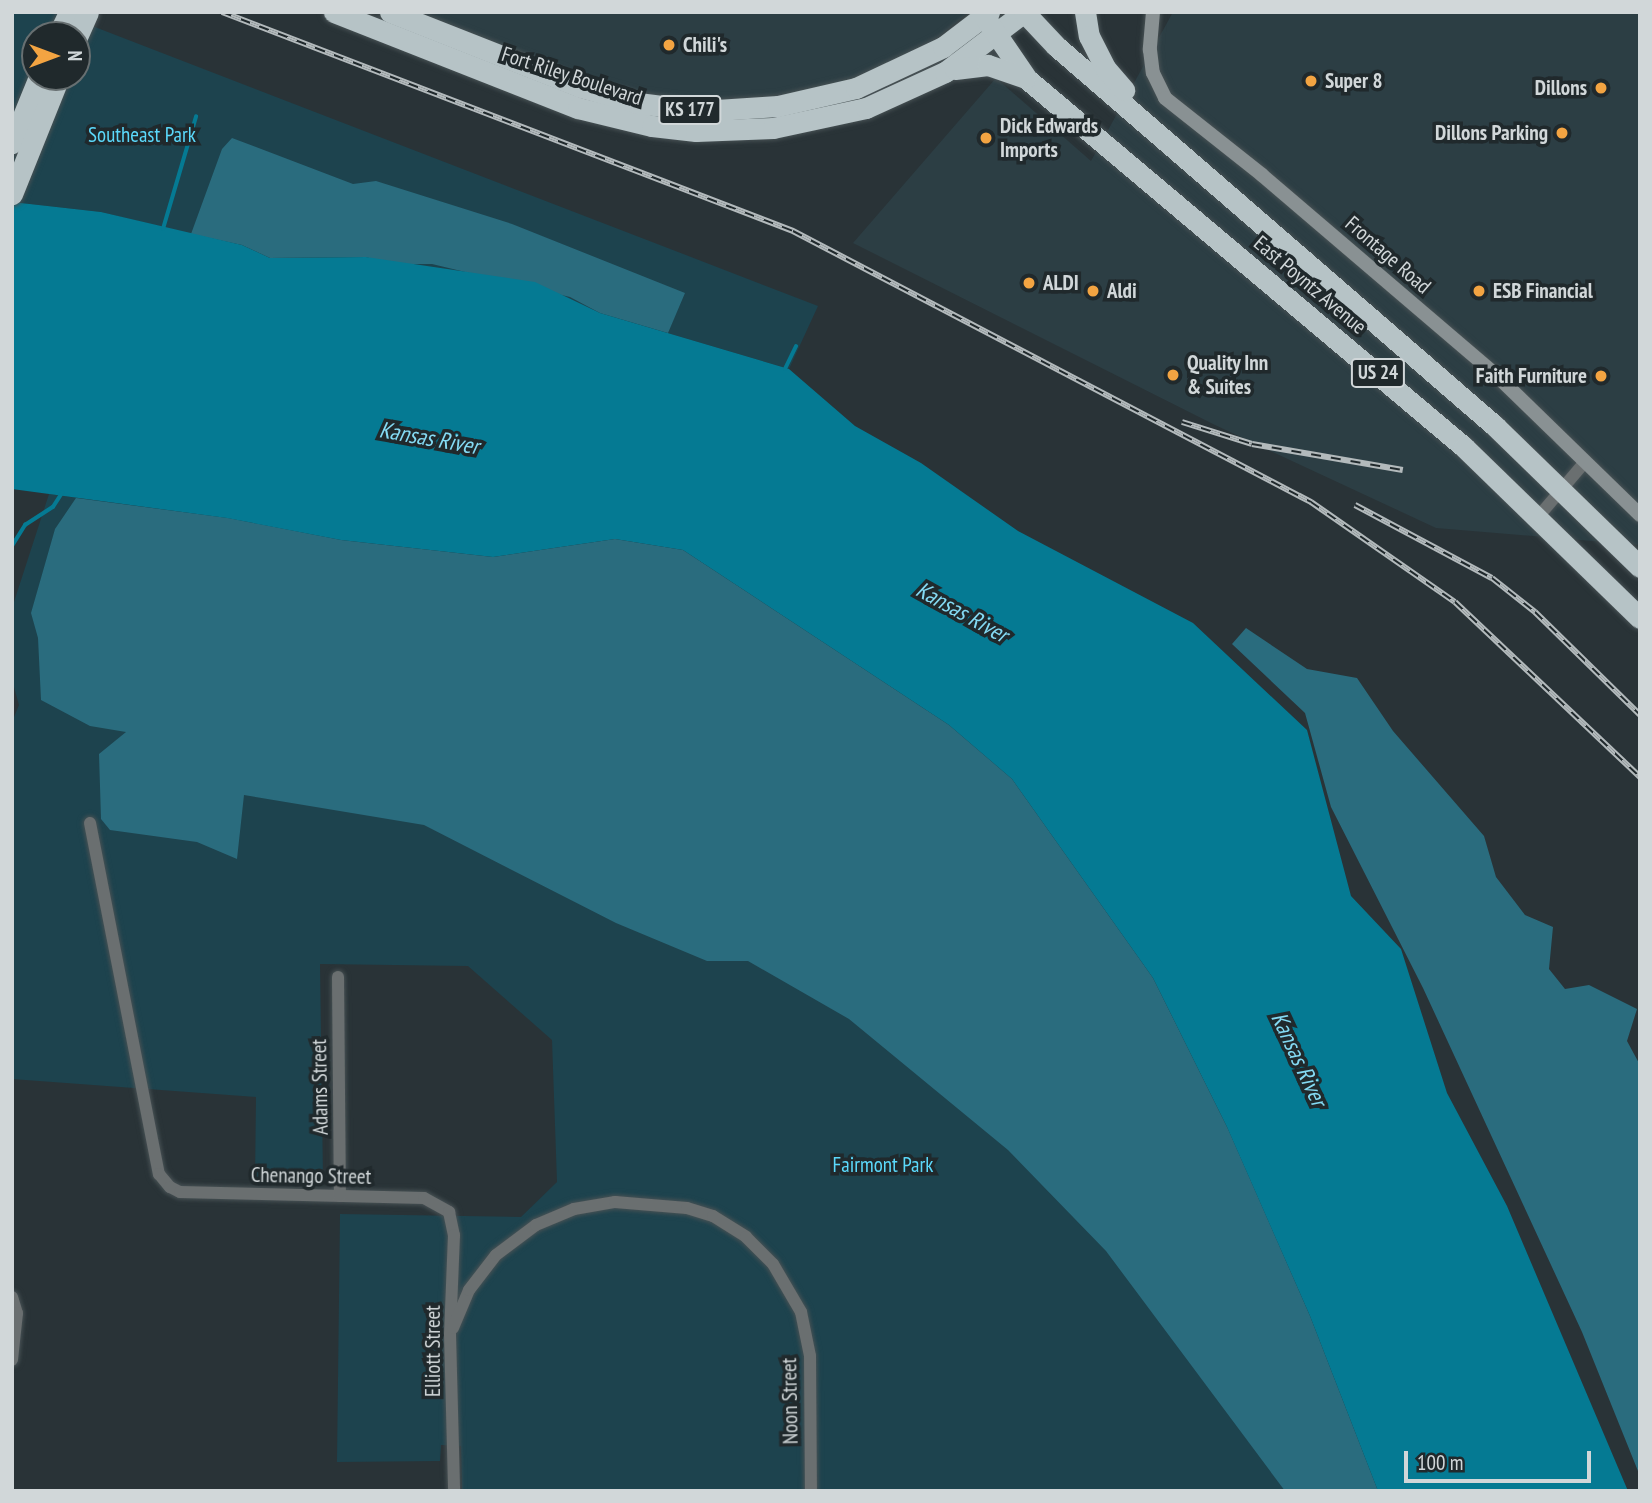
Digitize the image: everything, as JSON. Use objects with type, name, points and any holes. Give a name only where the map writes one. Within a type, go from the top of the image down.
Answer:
[{"type":"highway","name":"Fort Riley Boulevard","points":[[390,12],[580,87],[638,103],[701,111],[778,106],[856,88],[943,47],[986,14]]},
{"type":"highway","name":"Fort Riley Boulevard","points":[[347,15],[578,108],[652,126],[696,131],[773,128],[838,116],[902,93],[945,72],[996,37],[1024,12]]},
{"type":"highway","name":"East Poyntz Avenue","points":[[1024,12],[1056,46],[1476,409],[1640,567]]},
{"type":"highway","name":"US 24","points":[[1085,12],[1089,36],[1106,69],[1137,114]]},
{"type":"highway","name":"East Poyntz Avenue","points":[[986,14],[996,37],[1027,79],[1408,398],[1538,517],[1640,618]]},
{"type":"highway","points":[[945,72],[988,65],[1027,79]]},
{"type":"highway","points":[[12,143],[33,91]]},
{"type":"highway","points":[[12,194],[54,91]]},
{"type":"street","name":"Frontage Road","points":[[1153,12],[1151,61],[1165,98],[1272,183],[1493,372],[1640,515]]},
{"type":"street","points":[[1538,517],[1585,463]]},
{"type":"street","name":"Chenango Street","points":[[90,823],[159,1174],[170,1187],[180,1192],[424,1198],[449,1212]]},
{"type":"street","name":"Adams Street","points":[[338,977],[340,1196]]},
{"type":"street","name":"Noon Street","points":[[450,1334],[469,1290],[496,1255],[536,1226],[574,1209],[615,1202],[687,1208],[713,1216],[746,1237],[773,1265],[801,1312],[810,1356],[811,1491]]},
{"type":"street","name":"Elliott Street","points":[[449,1212],[454,1236],[450,1334],[454,1491]]},
{"type":"street","points":[[12,1297],[17,1313],[12,1360]]},
{"type":"shaded area","points":[[412,12],[969,12],[935,40],[862,76],[789,95],[719,102],[655,97],[578,77]]},
{"type":"shaded area","points":[[1173,12],[1640,12],[1640,545],[1436,528],[1215,425],[853,243],[996,78],[1091,161]]},
{"type":"shaded area","points":[[232,138],[353,184],[376,181],[512,224],[685,293],[668,333],[600,313],[570,297],[432,264],[390,264],[366,257],[270,258],[242,245],[191,234],[222,149]]},
{"type":"shaded area","points":[[76,498],[228,518],[341,540],[493,557],[615,539],[683,550],[949,725],[1012,779],[1153,978],[1228,1129],[1310,1316],[1378,1491],[1285,1491],[1106,1251],[1008,1150],[849,1019],[748,961],[707,961],[616,923],[424,825],[244,795],[237,859],[197,842],[110,830],[101,819],[99,754],[126,732],[90,726],[41,700],[38,638],[31,613],[55,529]]},
{"type":"shaded area","points":[[1246,628],[1307,669],[1357,678],[1393,731],[1484,836],[1496,877],[1525,915],[1553,927],[1549,969],[1565,989],[1589,985],[1637,1009],[1627,1041],[1640,1065],[1640,1476],[1582,1332],[1423,988],[1331,807],[1305,713],[1232,644]]},
{"type":"green space","name":"Southeast Park","points":[[12,12],[56,12],[79,21],[21,21],[21,91],[91,91],[91,26],[818,306],[789,369],[600,313],[366,257],[191,234],[101,212],[12,202]]},
{"type":"green space","name":"Fairmont Park","points":[[49,494],[227,518],[341,540],[1228,1129],[1310,1316],[1378,1491],[462,1491],[461,1446],[441,1445],[440,1461],[337,1462],[340,1214],[521,1217],[557,1182],[552,1040],[468,966],[320,964],[323,1178],[255,1180],[256,1097],[12,1079],[12,722],[19,705],[12,680],[12,608]]},
{"type":"water","name":"Kansas River","points":[[12,202],[101,212],[242,245],[270,258],[366,257],[535,282],[600,313],[789,369],[855,426],[921,463],[1018,531],[1193,623],[1307,730],[1351,896],[1401,949],[1447,1093],[1507,1206],[1628,1491],[1378,1491],[1310,1316],[1227,1127],[1153,978],[1012,779],[949,725],[683,550],[615,539],[493,557],[341,540],[227,518],[12,489]]},
{"type":"waterway","points":[[163,229],[196,117]]},
{"type":"waterway","points":[[785,369],[796,346]]},
{"type":"waterway","points":[[12,546],[25,525],[53,507],[62,493]]},
{"type":"railway","points":[[222,12],[793,231],[1311,502],[1455,602],[1640,777]]},
{"type":"railway","points":[[1182,422],[1252,444],[1403,470]]},
{"type":"railway","points":[[1355,505],[1492,578],[1535,612],[1640,715]]},
{"type":"place","name":"Chili's","points":[[669,45]]},
{"type":"place","name":"Super 8","points":[[1311,81]]},
{"type":"place","name":"Dillons","points":[[1601,88]]},
{"type":"place","name":"Dillons Parking","points":[[1562,133]]},
{"type":"place","name":"Dick Edwards Imports","points":[[986,138]]},
{"type":"place","name":"ALDI","points":[[1029,283]]},
{"type":"place","name":"Aldi","points":[[1093,291]]},
{"type":"place","name":"ESB Financial","points":[[1479,291]]},
{"type":"place","name":"Quality Inn & Suites","points":[[1173,375]]},
{"type":"place","name":"Faith Furniture","points":[[1601,376]]}]
